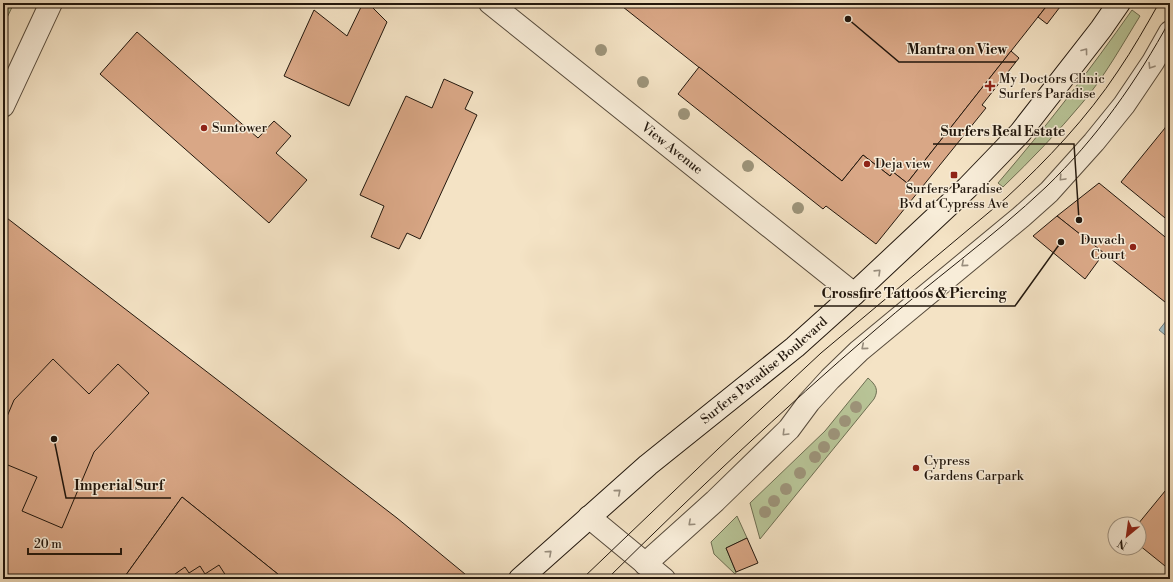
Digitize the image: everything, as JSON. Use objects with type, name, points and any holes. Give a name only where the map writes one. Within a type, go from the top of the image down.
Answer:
[{"type":"street","points":[[3,106],[51,3]]},
{"type":"street","name":"View Avenue","points":[[490,3],[854,294]]},
{"type":"street","name":"Surfers Paradise Boulevard","points":[[520,579],[648,465],[795,347],[967,188],[1020,133],[1101,29],[1119,3]]},
{"type":"street","points":[[645,564],[715,501],[789,429],[809,402],[859,351],[1021,217],[1049,192],[1094,142],[1124,105],[1150,68],[1170,32]]},
{"type":"street","points":[[589,517],[664,579]]},
{"type":"green space","points":[[3,3],[14,3],[3,26]]},
{"type":"green space","points":[[1132,10],[1140,16],[1099,82],[1054,135],[1003,187],[998,183],[1067,98]]},
{"type":"green space","points":[[868,378],[876,388],[874,399],[760,539],[750,503],[825,431]]},
{"type":"green space","points":[[737,516],[747,538],[726,548],[736,572],[735,574],[714,554],[711,542]]},
{"type":"water","points":[[1170,316],[1170,339],[1159,330]]},
{"type":"building","points":[[363,3],[368,3],[387,22],[349,106],[284,76],[314,10],[347,36]]},
{"type":"building","points":[[618,3],[1049,3],[907,183],[893,172],[890,176],[863,155],[842,181]]},
{"type":"building","points":[[1049,3],[1063,3],[1047,24],[1038,17]]},
{"type":"building","name":"Suntower","points":[[137,32],[258,138],[274,121],[291,136],[276,153],[307,180],[269,223],[100,74]]},
{"type":"building","points":[[1011,51],[1019,58],[982,105],[986,108],[876,244],[826,206],[823,209],[678,94],[699,67],[842,181],[863,155],[890,176],[893,172],[907,183]]},
{"type":"building","points":[[444,79],[473,92],[465,109],[477,115],[420,239],[407,233],[399,249],[371,237],[384,206],[360,195],[406,96],[432,108]]},
{"type":"building","points":[[1170,117],[1170,131],[1165,128]]},
{"type":"building","points":[[1165,128],[1170,131],[1170,222],[1121,182]]},
{"type":"building","name":"Duvach Court","points":[[1099,183],[1170,241],[1170,306],[1057,216]]},
{"type":"building","points":[[3,215],[397,518],[471,579],[284,579],[182,497],[123,579],[3,579]]},
{"type":"building","points":[[1057,216],[1104,253],[1085,279],[1033,236]]},
{"type":"building","points":[[53,359],[89,394],[118,364],[149,393],[94,452],[62,528],[22,511],[37,477],[3,463],[3,426],[14,400]]},
{"type":"building","points":[[1170,485],[1170,570],[1147,551],[1147,516],[1145,516]]},
{"type":"building","points":[[182,497],[284,579],[123,579]]},
{"type":"building","points":[[747,538],[758,563],[736,572],[726,548]]},
{"type":"building","points":[[219,565],[228,579],[168,579],[185,567],[189,573],[200,566],[205,574]]},
{"type":"tram line","points":[[582,579],[821,353],[1006,198],[1036,169],[1080,122],[1106,88],[1129,54],[1159,3]]},
{"type":"tram line","points":[[607,579],[705,484],[806,391],[895,313],[1004,224],[1046,187],[1099,129],[1144,65],[1170,20]]},
{"type":"place","name":"Mantra on View","points":[[848,19]]},
{"type":"place","name":"My Doctors Clinic Surfers Paradise","points":[[990,86]]},
{"type":"place","name":"Suntower","points":[[204,128]]},
{"type":"place","name":"Deja view","points":[[867,164]]},
{"type":"place","name":"Surfers Paradise Bvd at Cypress Ave","points":[[954,175]]},
{"type":"place","name":"Surfers Real Estate","points":[[1079,220]]},
{"type":"place","name":"Crossfire Tattoos & Piercing","points":[[1061,242]]},
{"type":"place","name":"Duvach Court","points":[[1133,247]]},
{"type":"place","name":"Imperial Surf","points":[[54,439]]},
{"type":"place","name":"Cypress Gardens Carpark","points":[[916,468]]}]
